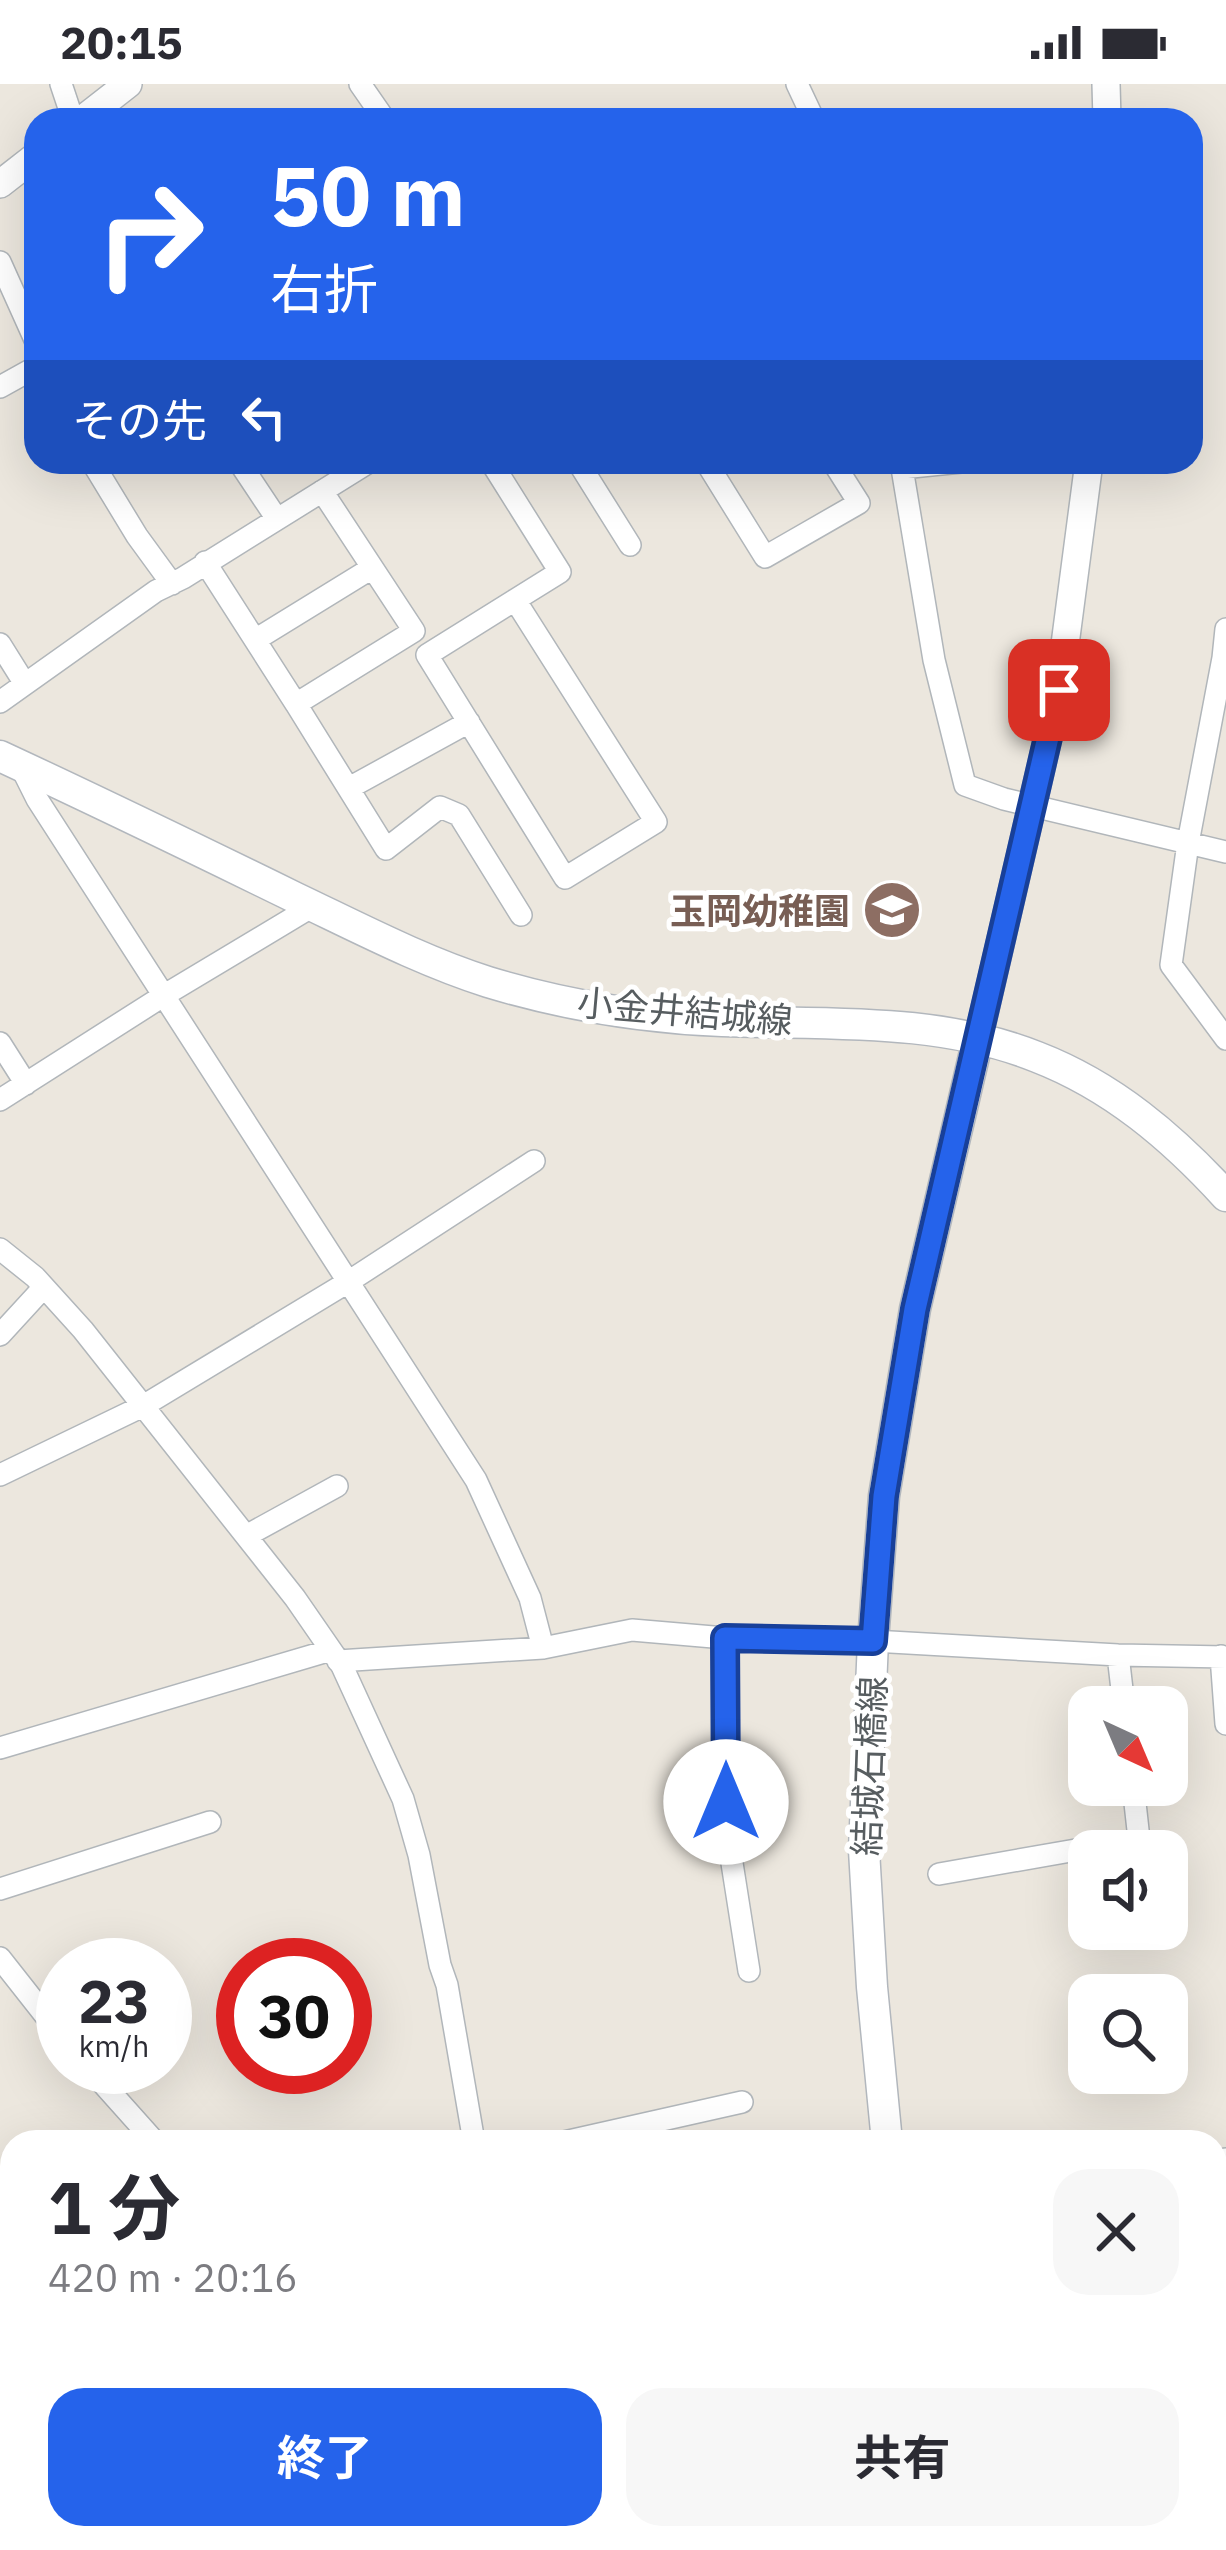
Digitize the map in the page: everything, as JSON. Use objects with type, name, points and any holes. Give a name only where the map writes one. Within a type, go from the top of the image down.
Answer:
[{"type":"main road","name":"小金井結城線","points":[[10,761],[396,946],[488,981],[605,1010],[718,1021],[849,1023],[978,1039],[1034,1055],[1102,1088],[1140,1114],[1226,1196]]},
{"type":"main road","name":"結城石橋線","points":[[886,2130],[864,1850],[884,1496],[915,1309],[978,1039]]},
{"type":"street","points":[[95,108],[128,84]]},
{"type":"street","points":[[0,184],[24,165]]},
{"type":"street","points":[[0,262],[24,315]]},
{"type":"street","points":[[99,474],[172,584]]},
{"type":"street","points":[[247,474],[277,519]]},
{"type":"street","points":[[0,702],[156,591],[348,474]]},
{"type":"street","points":[[499,474],[560,572],[515,600],[427,655],[565,878],[656,822],[515,600]]},
{"type":"street","points":[[586,474],[630,545]]},
{"type":"street","points":[[714,474],[765,556],[859,503],[841,474]]},
{"type":"street","points":[[903,474],[934,660],[965,784],[1004,800],[1226,852]]},
{"type":"street","points":[[978,1039],[1059,690],[1087,474]]},
{"type":"street","points":[[296,704],[414,631],[322,491]]},
{"type":"street","points":[[205,562],[386,849],[440,807],[459,815],[521,915]]},
{"type":"street","points":[[255,640],[372,568]]},
{"type":"street","points":[[1226,629],[1225,658],[1188,843],[1171,964],[1226,1040]]},
{"type":"street","points":[[0,644],[25,684]]},
{"type":"street","points":[[349,788],[469,722]]},
{"type":"street","points":[[10,761],[476,1480],[530,1598],[543,1648]]},
{"type":"street","points":[[0,1100],[314,906]]},
{"type":"street","points":[[0,1043],[26,1084]]},
{"type":"street","points":[[0,1475],[143,1406],[348,1282],[534,1161]]},
{"type":"street","points":[[0,1249],[83,1330],[296,1598],[335,1655],[403,1799],[447,1985],[471,2130]]},
{"type":"street","points":[[0,1335],[44,1287]]},
{"type":"street","points":[[246,1536],[338,1486]]},
{"type":"street","points":[[0,1748],[335,1655],[543,1648],[632,1630],[725,1638],[1223,1656],[1226,1724]]},
{"type":"street","points":[[725,1638],[726,1825],[749,1971]]},
{"type":"street","points":[[1118,1655],[1122,1686]]},
{"type":"street","points":[[726,1802],[761,1804]]},
{"type":"street","points":[[939,1874],[1139,1839],[1135,1806]]},
{"type":"street","points":[[0,1889],[210,1822]]},
{"type":"street","points":[[0,1958],[36,2004]]},
{"type":"street","points":[[112,2094],[144,2130]]},
{"type":"street","points":[[617,2130],[742,2102]]},
{"type":"place","name":"玉岡幼稚園","points":[[892,910]]},
{"type":"route","points":[[726,1802],[725,1638],[873,1641],[884,1496],[915,1309],[1059,690]]}]
